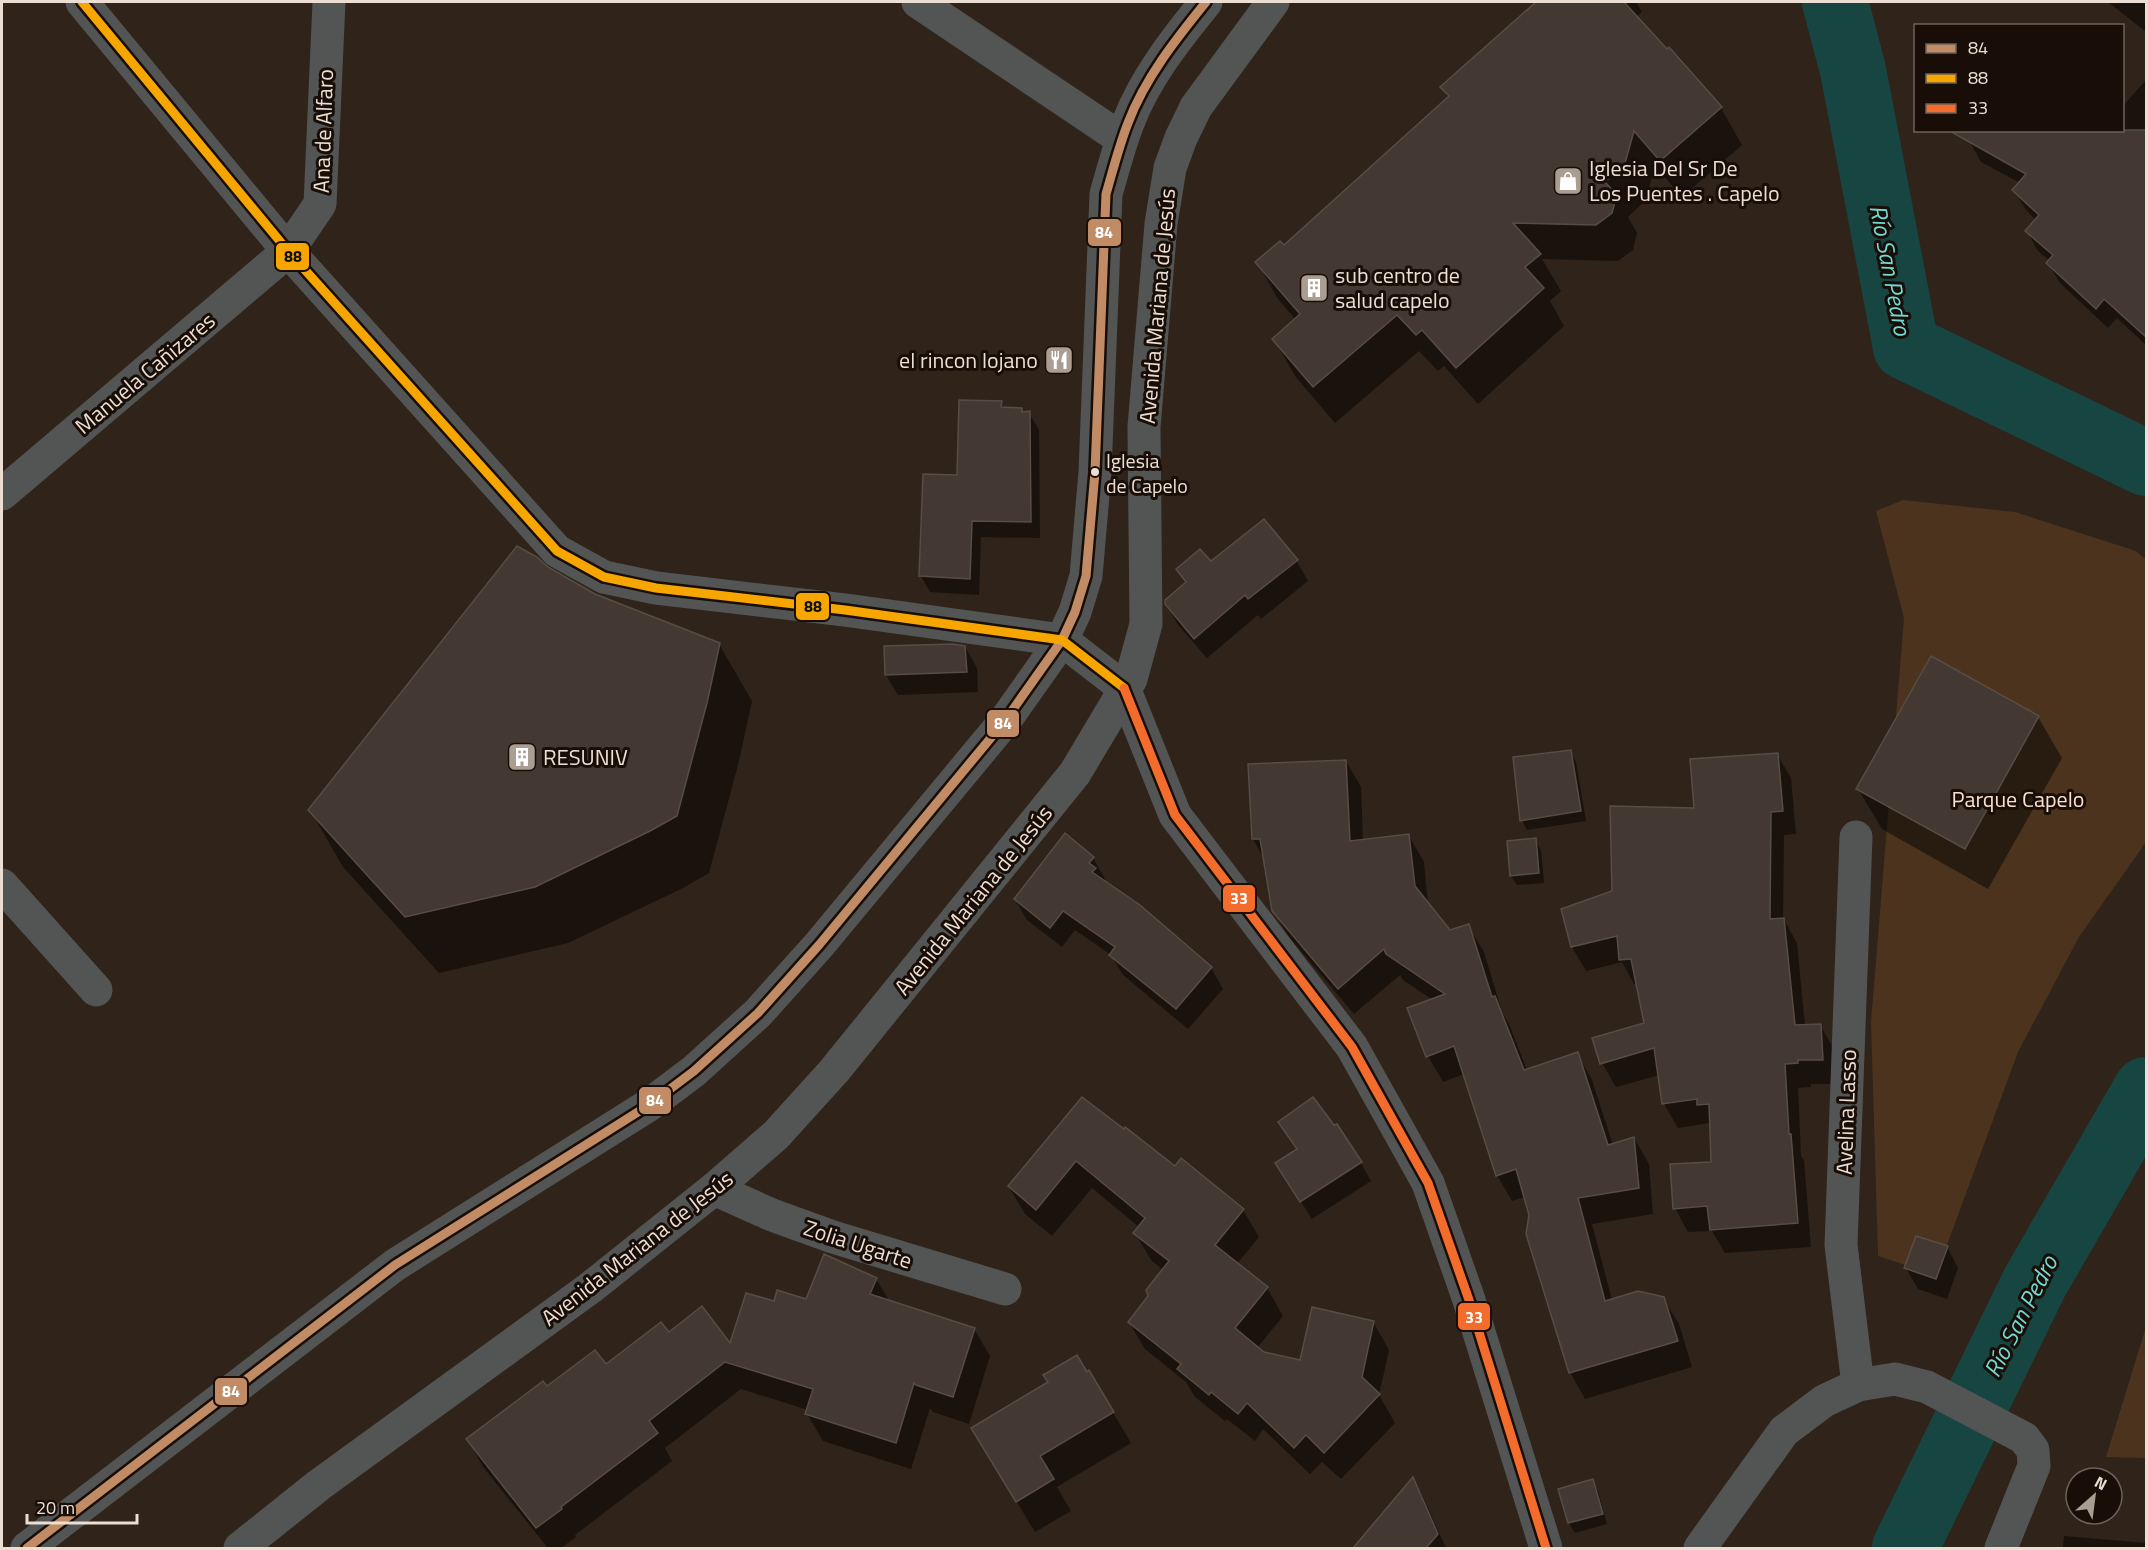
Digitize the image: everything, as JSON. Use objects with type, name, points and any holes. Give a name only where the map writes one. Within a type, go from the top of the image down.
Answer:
[{"type":"street","points":[[82,2],[288,251],[557,551],[604,578],[656,588],[844,610],[1062,640],[1124,688],[1175,815],[1352,1047],[1428,1183],[1469,1300],[1546,1548]]},
{"type":"street","name":"Ana de Alfaro","points":[[288,251],[320,204],[329,2]]},
{"type":"street","points":[[918,2],[1122,140]]},
{"type":"street","points":[[27,1548],[395,1265],[649,1105],[694,1071],[758,1013],[819,945],[1004,722],[1062,640],[1075,612],[1086,576],[1095,472],[1106,194],[1129,120],[1154,71],[1206,2]]},
{"type":"street","name":"Avenida Mariana de Jesús","points":[[240,1548],[319,1485],[590,1288],[714,1190],[776,1135],[834,1071],[1075,773],[1131,678],[1146,624],[1144,427],[1161,224],[1170,168],[1196,106],[1273,2]]},
{"type":"street","name":"Manuela Cañizares","points":[[2,494],[288,251]]},
{"type":"street","name":"Avelina Lasso","points":[[1856,837],[1841,1245],[1858,1385]]},
{"type":"street","points":[[2,885],[96,990]]},
{"type":"street","name":"ZoIia Ugarte","points":[[714,1190],[833,1238],[1005,1289]]},
{"type":"street","points":[[1700,1548],[1784,1431],[1824,1401],[1858,1385],[1895,1379],[1927,1387],[2024,1438],[2033,1450],[2034,1466],[2001,1548]]},
{"type":"green space","name":"Parque Capelo","points":[[1903,500],[2015,512],[2136,551],[2146,560],[2146,842],[2079,937],[2018,1052],[1936,1275],[1878,1256],[1871,1022],[1904,618],[1876,511]]},
{"type":"green space","points":[[2146,1327],[2146,1458],[2106,1457]]},
{"type":"building","points":[[1536,2],[1624,2],[1667,49],[1669,47],[1722,107],[1660,161],[1634,131],[1625,163],[1605,182],[1617,195],[1612,213],[1596,225],[1513,223],[1541,254],[1525,267],[1544,288],[1456,368],[1422,330],[1416,335],[1397,315],[1313,387],[1272,339],[1300,314],[1255,262],[1280,241],[1284,245],[1449,96],[1440,87]]},
{"type":"building","points":[[2146,130],[2146,337],[2104,299],[2096,309],[2046,263],[2053,255],[2025,231],[2039,215],[2012,190],[2026,174],[1952,132]]},
{"type":"building","points":[[959,400],[1002,401],[1001,407],[1022,408],[1022,412],[1030,411],[1031,522],[972,521],[970,579],[919,576],[923,474],[957,475]]},
{"type":"building","points":[[1264,519],[1298,560],[1248,599],[1245,595],[1194,639],[1165,604],[1165,600],[1186,582],[1176,569],[1200,549],[1211,561]]},
{"type":"building","name":"RESUNIV","points":[[517,546],[595,594],[720,643],[707,703],[677,816],[535,887],[405,917],[308,810]]},
{"type":"building","points":[[953,644],[965,646],[967,672],[885,675],[884,646]]},
{"type":"building","points":[[1931,656],[2039,716],[1965,849],[1856,789]]},
{"type":"building","points":[[1571,750],[1581,811],[1520,821],[1513,757]]},
{"type":"building","points":[[1778,753],[1783,811],[1771,812],[1770,919],[1784,918],[1795,1025],[1821,1024],[1823,1060],[1798,1060],[1798,1063],[1785,1064],[1798,1223],[1710,1230],[1707,1206],[1673,1209],[1670,1164],[1711,1162],[1709,1104],[1697,1105],[1697,1099],[1662,1104],[1654,1048],[1600,1064],[1592,1038],[1644,1023],[1631,959],[1619,960],[1617,936],[1571,947],[1561,909],[1612,891],[1610,806],[1694,808],[1690,759]]},
{"type":"building","points":[[1346,760],[1350,841],[1409,834],[1415,886],[1450,930],[1469,924],[1492,997],[1495,996],[1524,1070],[1578,1052],[1608,1145],[1634,1137],[1639,1188],[1578,1198],[1605,1301],[1638,1291],[1664,1297],[1678,1341],[1569,1373],[1526,1234],[1529,1215],[1516,1169],[1496,1176],[1454,1046],[1426,1057],[1407,1008],[1445,994],[1386,954],[1384,949],[1338,989],[1272,911],[1260,839],[1252,839],[1248,764]]},
{"type":"building","points":[[1065,833],[1094,857],[1089,863],[1096,868],[1092,872],[1140,905],[1212,967],[1176,1009],[1109,955],[1115,947],[1063,911],[1050,928],[1014,899]]},
{"type":"building","points":[[1536,838],[1539,873],[1510,876],[1507,841]]},
{"type":"building","points":[[1082,1097],[1175,1166],[1181,1158],[1244,1209],[1215,1245],[1268,1287],[1235,1328],[1264,1352],[1300,1360],[1312,1307],[1374,1321],[1362,1377],[1380,1394],[1324,1453],[1306,1435],[1294,1448],[1247,1403],[1238,1414],[1211,1392],[1209,1395],[1177,1369],[1181,1364],[1128,1322],[1148,1296],[1146,1290],[1169,1261],[1133,1233],[1145,1218],[1076,1161],[1036,1210],[1008,1186]]},
{"type":"building","points":[[1313,1097],[1334,1125],[1337,1124],[1362,1162],[1300,1202],[1275,1163],[1297,1149],[1278,1122]]},
{"type":"building","points":[[1916,1236],[1948,1246],[1936,1279],[1904,1268]]},
{"type":"building","points":[[824,1254],[877,1278],[870,1294],[975,1328],[953,1397],[914,1383],[896,1443],[805,1414],[813,1389],[725,1362],[649,1421],[658,1433],[536,1528],[466,1439],[543,1381],[547,1386],[595,1350],[606,1364],[661,1322],[669,1332],[702,1306],[730,1343],[746,1293],[774,1301],[777,1290],[806,1299]]},
{"type":"building","points":[[1077,1355],[1087,1372],[1089,1370],[1114,1412],[1040,1456],[1054,1479],[1016,1502],[971,1428],[1048,1382],[1043,1375]]},
{"type":"building","points":[[1413,1477],[1438,1534],[1426,1548],[1353,1548]]},
{"type":"building","points":[[1593,1479],[1603,1514],[1568,1523],[1558,1489]]},
{"type":"waterway","name":"Río San Pedro","points":[[1835,2],[1853,70],[1906,347],[2146,463]]},
{"type":"waterway","name":"Río San Pedro","points":[[1905,1548],[2035,1282],[2146,1090]]},
{"type":"transit line","name":"88","points":[[82,2],[288,251],[557,551],[604,577],[656,588],[845,610],[1062,640],[1124,688]]},
{"type":"transit line","name":"84","points":[[27,1548],[395,1265],[649,1105],[694,1071],[758,1013],[819,945],[1004,722],[1062,640],[1075,612],[1086,576],[1095,472],[1106,194],[1116,158],[1143,90],[1173,45],[1206,2]]},
{"type":"transit line","name":"33","points":[[1124,688],[1175,815],[1352,1047],[1428,1183],[1469,1300],[1546,1548]]},
{"type":"place","name":"Iglesia Del Sr De Los Puentes . Capelo","points":[[1568,181]]},
{"type":"place","name":"sub centro de salud capelo","points":[[1314,288]]},
{"type":"place","name":"el rincon lojano","points":[[1059,360]]},
{"type":"place","name":"Iglesia de Capelo","points":[[1095,472]]},
{"type":"place","name":"RESUNIV","points":[[522,757]]}]
